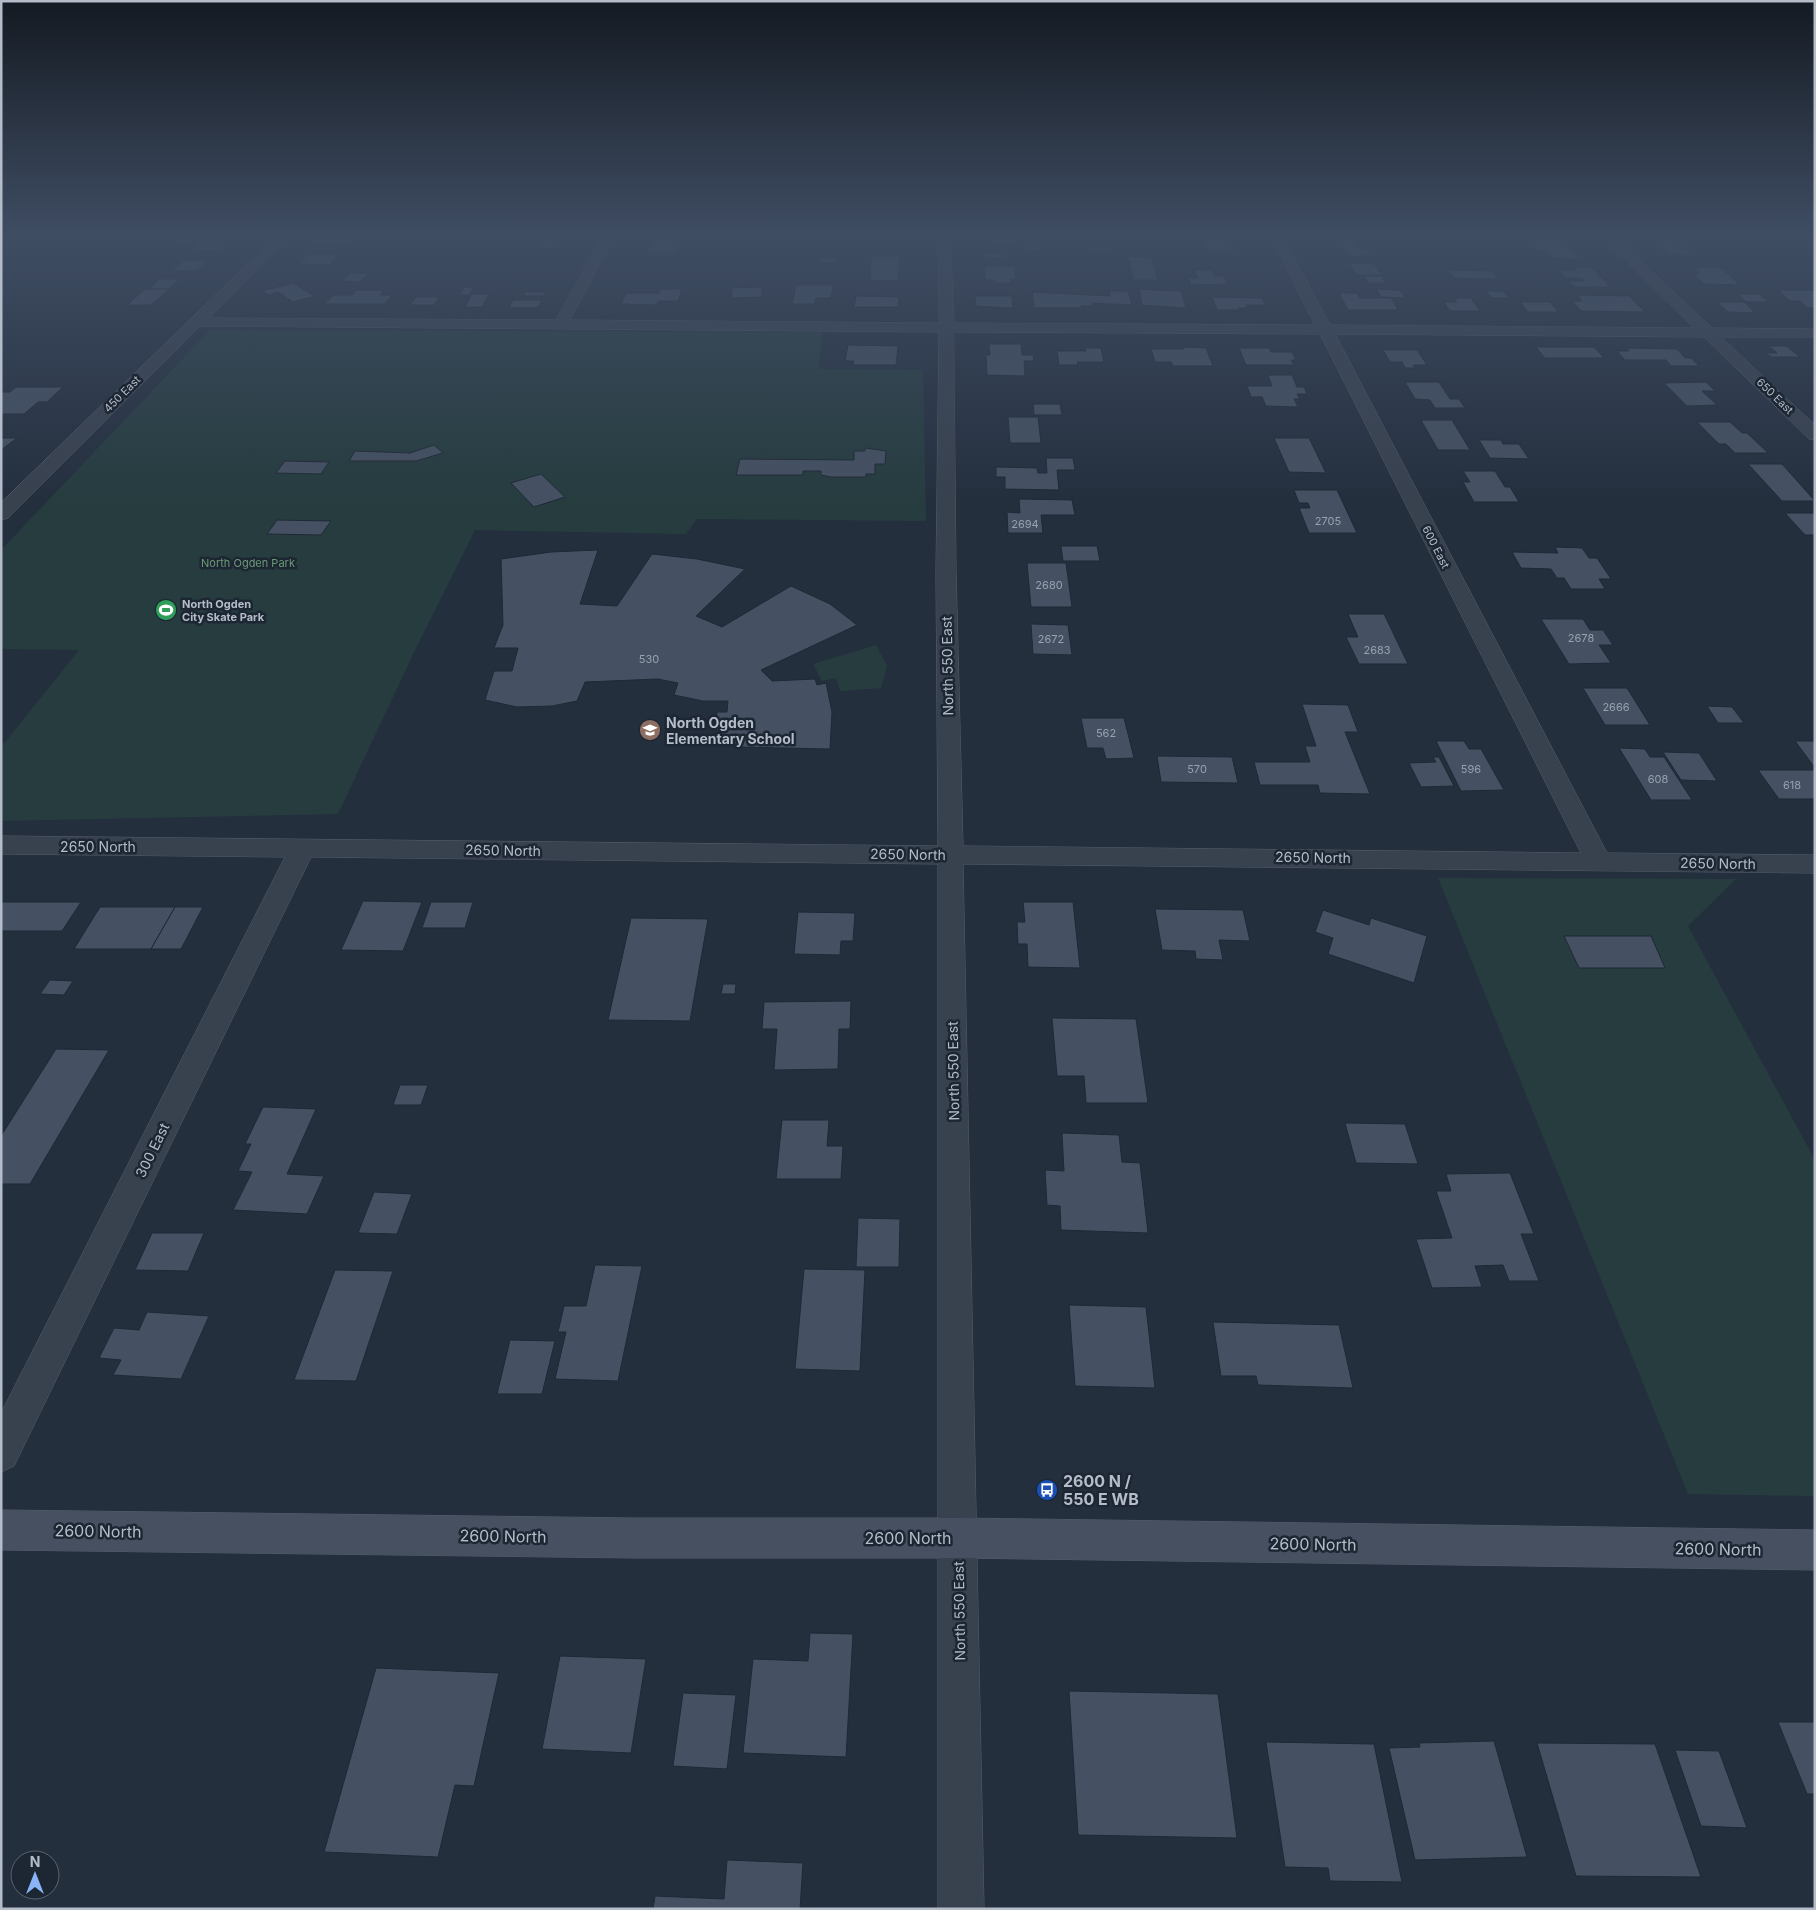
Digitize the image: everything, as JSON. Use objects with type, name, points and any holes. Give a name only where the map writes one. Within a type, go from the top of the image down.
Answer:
[{"type":"main road","name":"2600 North","points":[[1,1530],[634,1538],[958,1538],[1487,1547],[1815,1550]]},
{"type":"street","name":"450 East","points":[[1,514],[196,322]]},
{"type":"street","points":[[220,322],[1815,333]]},
{"type":"street","name":"North 550 East","points":[[948,322],[944,500],[951,854],[962,1909]]},
{"type":"street","name":"600 East","points":[[1322,322],[1598,860]]},
{"type":"street","name":"650 East","points":[[1698,322],[1815,435]]},
{"type":"street","name":"2650 North","points":[[1,845],[1598,860],[1815,864]]},
{"type":"street","name":"300 East","points":[[1,1453],[303,847]]},
{"type":"green space","name":"North Ogden Park","points":[[210,330],[822,332],[819,369],[923,370],[926,521],[697,519],[686,534],[475,530],[417,646],[338,814],[1,821],[1,747],[79,650],[1,649],[1,550]]},
{"type":"green space","points":[[876,645],[887,666],[881,688],[840,691],[836,678],[822,681],[813,664]]},
{"type":"green space","points":[[1438,878],[1736,879],[1688,926],[1815,1160],[1815,1496],[1688,1494]]},
{"type":"building","points":[[989,344],[1021,344],[1022,355],[1033,355],[1034,361],[1024,361],[1025,376],[987,375],[986,355],[990,355]]},
{"type":"building","points":[[848,345],[898,346],[896,365],[853,365],[854,361],[845,361]]},
{"type":"building","points":[[1769,346],[1786,346],[1800,357],[1771,357],[1766,353],[1777,353]]},
{"type":"building","points":[[1184,347],[1206,348],[1213,366],[1173,366],[1171,362],[1155,362],[1151,349],[1184,349]]},
{"type":"building","points":[[1536,347],[1594,347],[1604,358],[1545,358]]},
{"type":"building","points":[[1085,348],[1101,348],[1104,362],[1077,362],[1078,365],[1059,365],[1057,351],[1086,351]]},
{"type":"building","points":[[1239,348],[1269,348],[1271,352],[1292,352],[1296,360],[1291,360],[1294,365],[1246,365]]},
{"type":"building","points":[[1627,348],[1677,349],[1685,358],[1691,358],[1699,366],[1671,366],[1666,360],[1625,360],[1617,351],[1629,351]]},
{"type":"building","points":[[1383,350],[1417,350],[1427,365],[1413,365],[1415,368],[1405,368],[1402,362],[1390,362]]},
{"type":"building","points":[[1268,375],[1292,375],[1297,387],[1304,387],[1307,394],[1297,394],[1300,399],[1294,399],[1298,407],[1266,406],[1262,397],[1251,397],[1247,386],[1272,386]]},
{"type":"building","points":[[1405,382],[1439,382],[1450,399],[1459,399],[1465,408],[1435,408],[1430,400],[1415,399]]},
{"type":"building","points":[[1706,382],[1715,391],[1702,391],[1717,405],[1687,406],[1664,383]]},
{"type":"building","points":[[16,387],[63,387],[47,402],[38,402],[24,414],[1,414],[1,392],[10,392]]},
{"type":"building","points":[[1033,404],[1060,404],[1062,415],[1034,415]]},
{"type":"building","points":[[1008,417],[1038,417],[1041,443],[1010,443]]},
{"type":"building","points":[[1421,420],[1452,420],[1470,450],[1438,450]]},
{"type":"building","points":[[1697,422],[1730,422],[1742,433],[1747,433],[1768,453],[1735,453],[1726,444],[1719,444]]},
{"type":"building","points":[[1,438],[17,438],[1,450]]},
{"type":"building","points":[[1274,438],[1309,438],[1326,473],[1289,472]]},
{"type":"building","points":[[1479,440],[1501,440],[1503,444],[1519,444],[1529,459],[1490,458]]},
{"type":"building","points":[[434,445],[443,453],[416,461],[349,461],[355,451],[410,453]]},
{"type":"building","points":[[865,448],[886,451],[885,464],[875,464],[875,474],[866,474],[866,477],[831,477],[821,475],[821,471],[803,471],[803,475],[736,475],[740,459],[854,460],[854,451],[865,451]]},
{"type":"building","points":[[1046,458],[1073,458],[1075,470],[1057,470],[1059,490],[1005,489],[1005,477],[996,477],[996,467],[1037,468],[1038,473],[1047,473]]},
{"type":"building","points":[[285,461],[329,462],[321,474],[276,473]]},
{"type":"building","points":[[1748,464],[1782,464],[1815,501],[1782,501]]},
{"type":"building","points":[[1463,471],[1495,471],[1505,487],[1510,487],[1519,502],[1474,502],[1463,482],[1470,482]]},
{"type":"building","points":[[541,474],[565,497],[534,507],[511,483]]},
{"type":"building","points":[[1294,490],[1337,490],[1357,533],[1309,533],[1299,508],[1310,508],[1308,503],[1299,503]]},
{"type":"building","points":[[1019,499],[1072,500],[1075,515],[1041,515],[1043,533],[1008,533],[1007,512],[1020,513]]},
{"type":"building","points":[[1785,513],[1815,513],[1815,535],[1805,535]]},
{"type":"building","points":[[277,520],[331,521],[321,535],[267,534]]},
{"type":"building","points":[[1061,546],[1097,546],[1100,561],[1063,561]]},
{"type":"building","points":[[1555,547],[1582,548],[1589,558],[1597,558],[1611,579],[1599,579],[1605,589],[1571,589],[1564,578],[1557,578],[1551,569],[1521,568],[1512,552],[1558,553]]},
{"type":"building","points":[[598,550],[580,604],[617,606],[652,554],[697,559],[745,569],[696,616],[722,627],[791,586],[830,604],[857,625],[761,670],[772,681],[815,679],[817,685],[826,683],[832,712],[830,749],[736,747],[716,730],[717,712],[727,712],[728,701],[703,701],[674,695],[678,683],[658,679],[585,682],[577,701],[552,706],[517,707],[485,700],[494,671],[512,671],[518,648],[494,648],[503,625],[501,559],[551,552]]},
{"type":"building","points":[[1027,563],[1066,563],[1072,607],[1031,607]]},
{"type":"building","points":[[1348,614],[1384,614],[1408,664],[1359,664],[1346,637],[1358,637]]},
{"type":"building","points":[[1541,619],[1583,619],[1590,630],[1603,630],[1613,645],[1599,645],[1611,663],[1569,664]]},
{"type":"building","points":[[1031,624],[1068,625],[1072,655],[1033,654]]},
{"type":"building","points":[[1583,688],[1627,688],[1650,725],[1605,725]]},
{"type":"building","points":[[1302,704],[1348,705],[1358,732],[1345,732],[1370,794],[1320,793],[1318,785],[1260,785],[1254,762],[1310,762],[1305,746],[1316,746]]},
{"type":"building","points":[[1707,706],[1732,707],[1744,723],[1718,723]]},
{"type":"building","points":[[1081,718],[1124,718],[1134,758],[1106,759],[1103,748],[1087,748]]},
{"type":"building","points":[[1436,741],[1464,741],[1469,749],[1481,749],[1504,790],[1461,791]]},
{"type":"building","points":[[1795,741],[1815,741],[1815,768]]},
{"type":"building","points":[[1619,748],[1645,749],[1650,757],[1664,757],[1692,800],[1651,800]]},
{"type":"building","points":[[1663,752],[1699,753],[1717,781],[1681,780]]},
{"type":"building","points":[[1157,756],[1232,757],[1238,783],[1161,782]]},
{"type":"building","points":[[1433,757],[1439,757],[1454,786],[1421,787],[1409,763],[1436,762]]},
{"type":"building","points":[[1758,770],[1815,770],[1815,799],[1779,799]]},
{"type":"building","points":[[363,901],[422,902],[403,951],[341,950]]},
{"type":"building","points":[[1,902],[81,902],[62,931],[1,931]]},
{"type":"building","points":[[431,902],[473,902],[465,928],[422,928]]},
{"type":"building","points":[[1023,902],[1073,902],[1080,968],[1028,967],[1027,944],[1018,944],[1017,922],[1025,922]]},
{"type":"building","points":[[100,907],[175,907],[151,949],[74,949]]},
{"type":"building","points":[[175,907],[203,907],[181,949],[151,949]]},
{"type":"building","points":[[1155,909],[1243,910],[1250,941],[1219,940],[1223,960],[1196,959],[1195,951],[1162,950]]},
{"type":"building","points":[[1323,910],[1369,925],[1371,918],[1427,936],[1414,983],[1328,954],[1333,938],[1315,932]]},
{"type":"building","points":[[798,912],[855,913],[853,941],[841,941],[840,955],[794,954]]},
{"type":"building","points":[[631,918],[708,919],[690,1021],[608,1020]]},
{"type":"building","points":[[1564,936],[1651,936],[1665,968],[1579,968]]},
{"type":"building","points":[[50,980],[73,981],[64,995],[40,994]]},
{"type":"building","points":[[723,984],[736,984],[735,994],[721,994]]},
{"type":"building","points":[[851,1001],[850,1029],[839,1029],[838,1069],[774,1070],[777,1029],[762,1029],[764,1002]]},
{"type":"building","points":[[1052,1018],[1136,1019],[1148,1103],[1086,1103],[1084,1076],[1057,1076]]},
{"type":"building","points":[[56,1049],[109,1050],[30,1184],[1,1184],[1,1136]]},
{"type":"building","points":[[400,1085],[428,1085],[421,1105],[393,1105]]},
{"type":"building","points":[[263,1107],[316,1109],[287,1174],[324,1176],[307,1214],[233,1210],[252,1172],[238,1171],[251,1144],[245,1144]]},
{"type":"building","points":[[782,1120],[829,1120],[827,1146],[843,1146],[841,1179],[776,1179]]},
{"type":"building","points":[[1345,1123],[1405,1124],[1418,1164],[1356,1163]]},
{"type":"building","points":[[1062,1133],[1119,1135],[1122,1162],[1140,1163],[1148,1233],[1061,1230],[1060,1206],[1047,1205],[1045,1170],[1064,1171]]},
{"type":"building","points":[[1510,1173],[1534,1234],[1521,1234],[1539,1281],[1509,1281],[1503,1265],[1475,1266],[1482,1287],[1432,1288],[1416,1239],[1452,1238],[1436,1191],[1451,1191],[1446,1174]]},
{"type":"building","points":[[374,1192],[412,1194],[397,1234],[358,1233]]},
{"type":"building","points":[[858,1218],[900,1219],[899,1267],[856,1267]]},
{"type":"building","points":[[152,1233],[204,1233],[188,1271],[135,1270]]},
{"type":"building","points":[[595,1265],[642,1266],[618,1381],[555,1379],[566,1332],[558,1332],[564,1306],[586,1306]]},
{"type":"building","points":[[804,1269],[865,1270],[860,1371],[795,1369]]},
{"type":"building","points":[[335,1270],[393,1271],[356,1381],[294,1380]]},
{"type":"building","points":[[1069,1305],[1146,1307],[1155,1388],[1075,1386]]},
{"type":"building","points":[[147,1312],[209,1316],[181,1379],[113,1375],[121,1360],[99,1358],[114,1328],[139,1330]]},
{"type":"building","points":[[1213,1322],[1339,1325],[1353,1388],[1258,1385],[1256,1376],[1221,1376]]},
{"type":"building","points":[[510,1340],[555,1341],[542,1394],[497,1394]]},
{"type":"building","points":[[810,1633],[853,1634],[846,1757],[743,1753],[753,1659],[808,1661]]},
{"type":"building","points":[[560,1656],[646,1659],[631,1753],[542,1749]]},
{"type":"building","points":[[376,1668],[499,1673],[474,1786],[455,1785],[438,1857],[324,1852]]},
{"type":"building","points":[[1069,1691],[1218,1694],[1237,1838],[1078,1835]]},
{"type":"building","points":[[683,1693],[736,1695],[727,1769],[673,1766]]},
{"type":"building","points":[[1778,1722],[1815,1722],[1815,1794],[1807,1794]]},
{"type":"building","points":[[1494,1741],[1527,1857],[1415,1860],[1389,1748],[1420,1747],[1419,1743]]},
{"type":"building","points":[[1266,1742],[1374,1744],[1402,1882],[1330,1881],[1328,1868],[1285,1867]]},
{"type":"building","points":[[1537,1743],[1655,1744],[1701,1877],[1576,1876]]},
{"type":"building","points":[[1675,1750],[1719,1751],[1747,1828],[1701,1826]]},
{"type":"building","points":[[727,1860],[803,1863],[800,1909],[653,1909],[655,1896],[724,1899]]},
{"type":"place","name":"North Ogden City Skate Park","points":[[166,610]]},
{"type":"place","name":"North Ogden Elementary School","points":[[650,730]]},
{"type":"place","name":"2600 N / 550 E WB","points":[[1047,1490]]}]
